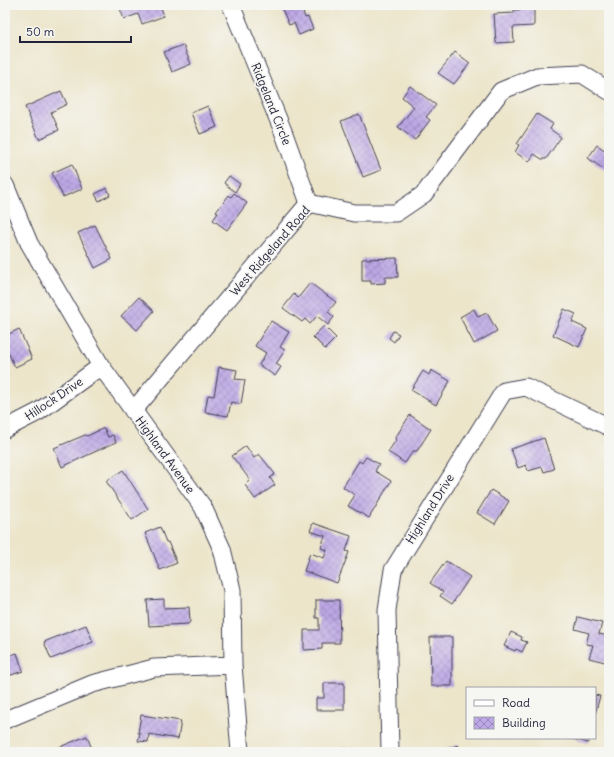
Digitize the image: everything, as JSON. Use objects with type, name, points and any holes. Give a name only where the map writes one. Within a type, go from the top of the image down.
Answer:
[{"type":"street","name":"Ridgeland Circle","points":[[230,5],[283,130],[309,203]]},
{"type":"street","name":"West Ridgeland Road","points":[[133,411],[309,203],[354,213],[396,213],[424,194],[501,91],[537,76],[582,74],[609,91]]},
{"type":"street","name":"Highland Avenue","points":[[5,185],[29,243],[101,366],[204,507],[222,549],[232,590],[233,665],[240,752]]},
{"type":"street","name":"Hillock Drive","points":[[5,430],[38,412],[101,366]]},
{"type":"street","name":"Highland Drive","points":[[390,752],[387,610],[393,570],[504,391],[526,387],[609,426]]},
{"type":"street","points":[[5,720],[92,684],[154,668],[233,665]]},
{"type":"building","points":[[160,5],[164,16],[142,24],[138,14],[124,19],[119,6]]},
{"type":"building","points":[[285,5],[301,5],[305,18],[308,17],[313,29],[299,35],[294,23],[289,25],[281,7]]},
{"type":"building","points":[[534,9],[534,26],[513,27],[514,42],[496,43],[494,14],[514,13],[514,10]]},
{"type":"building","points":[[183,45],[191,64],[172,72],[164,52]]},
{"type":"building","points":[[455,52],[470,63],[454,84],[438,73]]},
{"type":"building","points":[[410,86],[436,105],[426,117],[430,120],[415,140],[398,127],[414,107],[402,97]]},
{"type":"building","points":[[61,91],[67,104],[51,112],[59,130],[39,139],[25,107]]},
{"type":"building","points":[[208,106],[217,127],[200,134],[191,113]]},
{"type":"building","points":[[359,114],[381,170],[363,177],[341,121]]},
{"type":"building","points":[[537,114],[553,124],[550,129],[561,137],[546,159],[542,159],[534,154],[529,162],[515,152],[519,145],[517,144]]},
{"type":"building","points":[[597,145],[609,153],[609,173],[588,158]]},
{"type":"building","points":[[72,164],[82,189],[63,197],[52,173]]},
{"type":"building","points":[[229,176],[240,184],[235,192],[224,183]]},
{"type":"building","points":[[107,188],[110,195],[99,201],[95,194]]},
{"type":"building","points":[[234,193],[247,203],[227,230],[213,220],[218,213],[216,212],[229,195],[231,197]]},
{"type":"building","points":[[95,225],[112,259],[95,268],[78,233]]},
{"type":"building","points":[[397,258],[398,277],[385,277],[385,283],[371,284],[371,281],[362,281],[362,259]]},
{"type":"building","points":[[310,283],[336,302],[328,312],[334,317],[328,325],[317,316],[310,324],[305,319],[302,322],[283,308],[294,294],[298,298]]},
{"type":"building","points":[[139,297],[154,311],[137,330],[121,316]]},
{"type":"building","points":[[474,309],[478,317],[487,313],[497,331],[474,344],[460,317]]},
{"type":"building","points":[[564,309],[576,314],[572,322],[587,329],[579,347],[553,335]]},
{"type":"building","points":[[271,321],[289,332],[280,347],[285,350],[276,364],[281,367],[275,376],[259,365],[266,353],[255,346]]},
{"type":"building","points":[[324,326],[336,338],[325,349],[313,337]]},
{"type":"building","points":[[19,329],[32,359],[15,367],[5,346],[5,336]]},
{"type":"building","points":[[393,331],[399,334],[394,342],[389,338]]},
{"type":"building","points":[[219,367],[237,370],[235,379],[245,380],[241,404],[231,402],[228,416],[205,412],[208,395],[214,396]]},
{"type":"building","points":[[431,370],[450,381],[436,405],[411,390],[423,371],[429,375]]},
{"type":"building","points":[[410,415],[431,429],[417,451],[413,451],[405,463],[388,452]]},
{"type":"building","points":[[104,428],[108,437],[113,435],[116,442],[62,467],[54,448]]},
{"type":"building","points":[[544,438],[554,469],[544,472],[542,467],[528,471],[526,465],[518,468],[511,449]]},
{"type":"building","points":[[246,446],[254,458],[259,454],[275,474],[270,478],[275,485],[255,499],[245,485],[250,480],[232,456]]},
{"type":"building","points":[[366,457],[379,464],[375,471],[391,481],[369,518],[348,506],[355,495],[343,487],[359,461],[362,463]]},
{"type":"building","points":[[123,470],[148,509],[132,520],[106,481]]},
{"type":"building","points":[[491,490],[509,501],[495,524],[477,513]]},
{"type":"building","points":[[313,523],[351,536],[346,551],[349,552],[337,583],[304,571],[310,553],[324,558],[327,550],[321,548],[325,536],[310,531]]},
{"type":"building","points":[[160,527],[177,563],[160,570],[145,533]]},
{"type":"building","points":[[446,561],[470,577],[452,604],[440,596],[443,592],[430,583]]},
{"type":"building","points":[[164,599],[164,608],[189,607],[190,622],[188,624],[149,626],[147,600]]},
{"type":"building","points":[[316,600],[339,600],[340,643],[322,643],[322,649],[304,650],[304,630],[319,630],[319,618],[316,618]]},
{"type":"building","points":[[578,617],[602,623],[599,634],[609,636],[609,663],[589,658],[593,645],[586,644],[589,633],[575,629]]},
{"type":"building","points":[[86,625],[93,642],[51,659],[44,642]]},
{"type":"building","points":[[511,632],[522,637],[521,640],[527,642],[522,652],[516,649],[515,651],[504,646]]},
{"type":"building","points":[[430,637],[452,637],[452,686],[431,686]]},
{"type":"building","points":[[17,653],[23,671],[5,677],[5,657]]},
{"type":"building","points":[[324,683],[344,683],[344,710],[316,710],[316,698],[324,698]]},
{"type":"building","points":[[596,695],[600,696],[596,710]]},
{"type":"building","points":[[141,715],[181,721],[178,739],[149,734],[148,742],[138,741]]},
{"type":"building","points":[[87,736],[93,752],[47,752]]},
{"type":"building","points":[[574,739],[589,739],[588,743]]},
{"type":"building","points":[[458,745],[461,752],[439,752]]},
{"type":"building","points":[[347,748],[347,752],[310,752],[310,751]]}]
